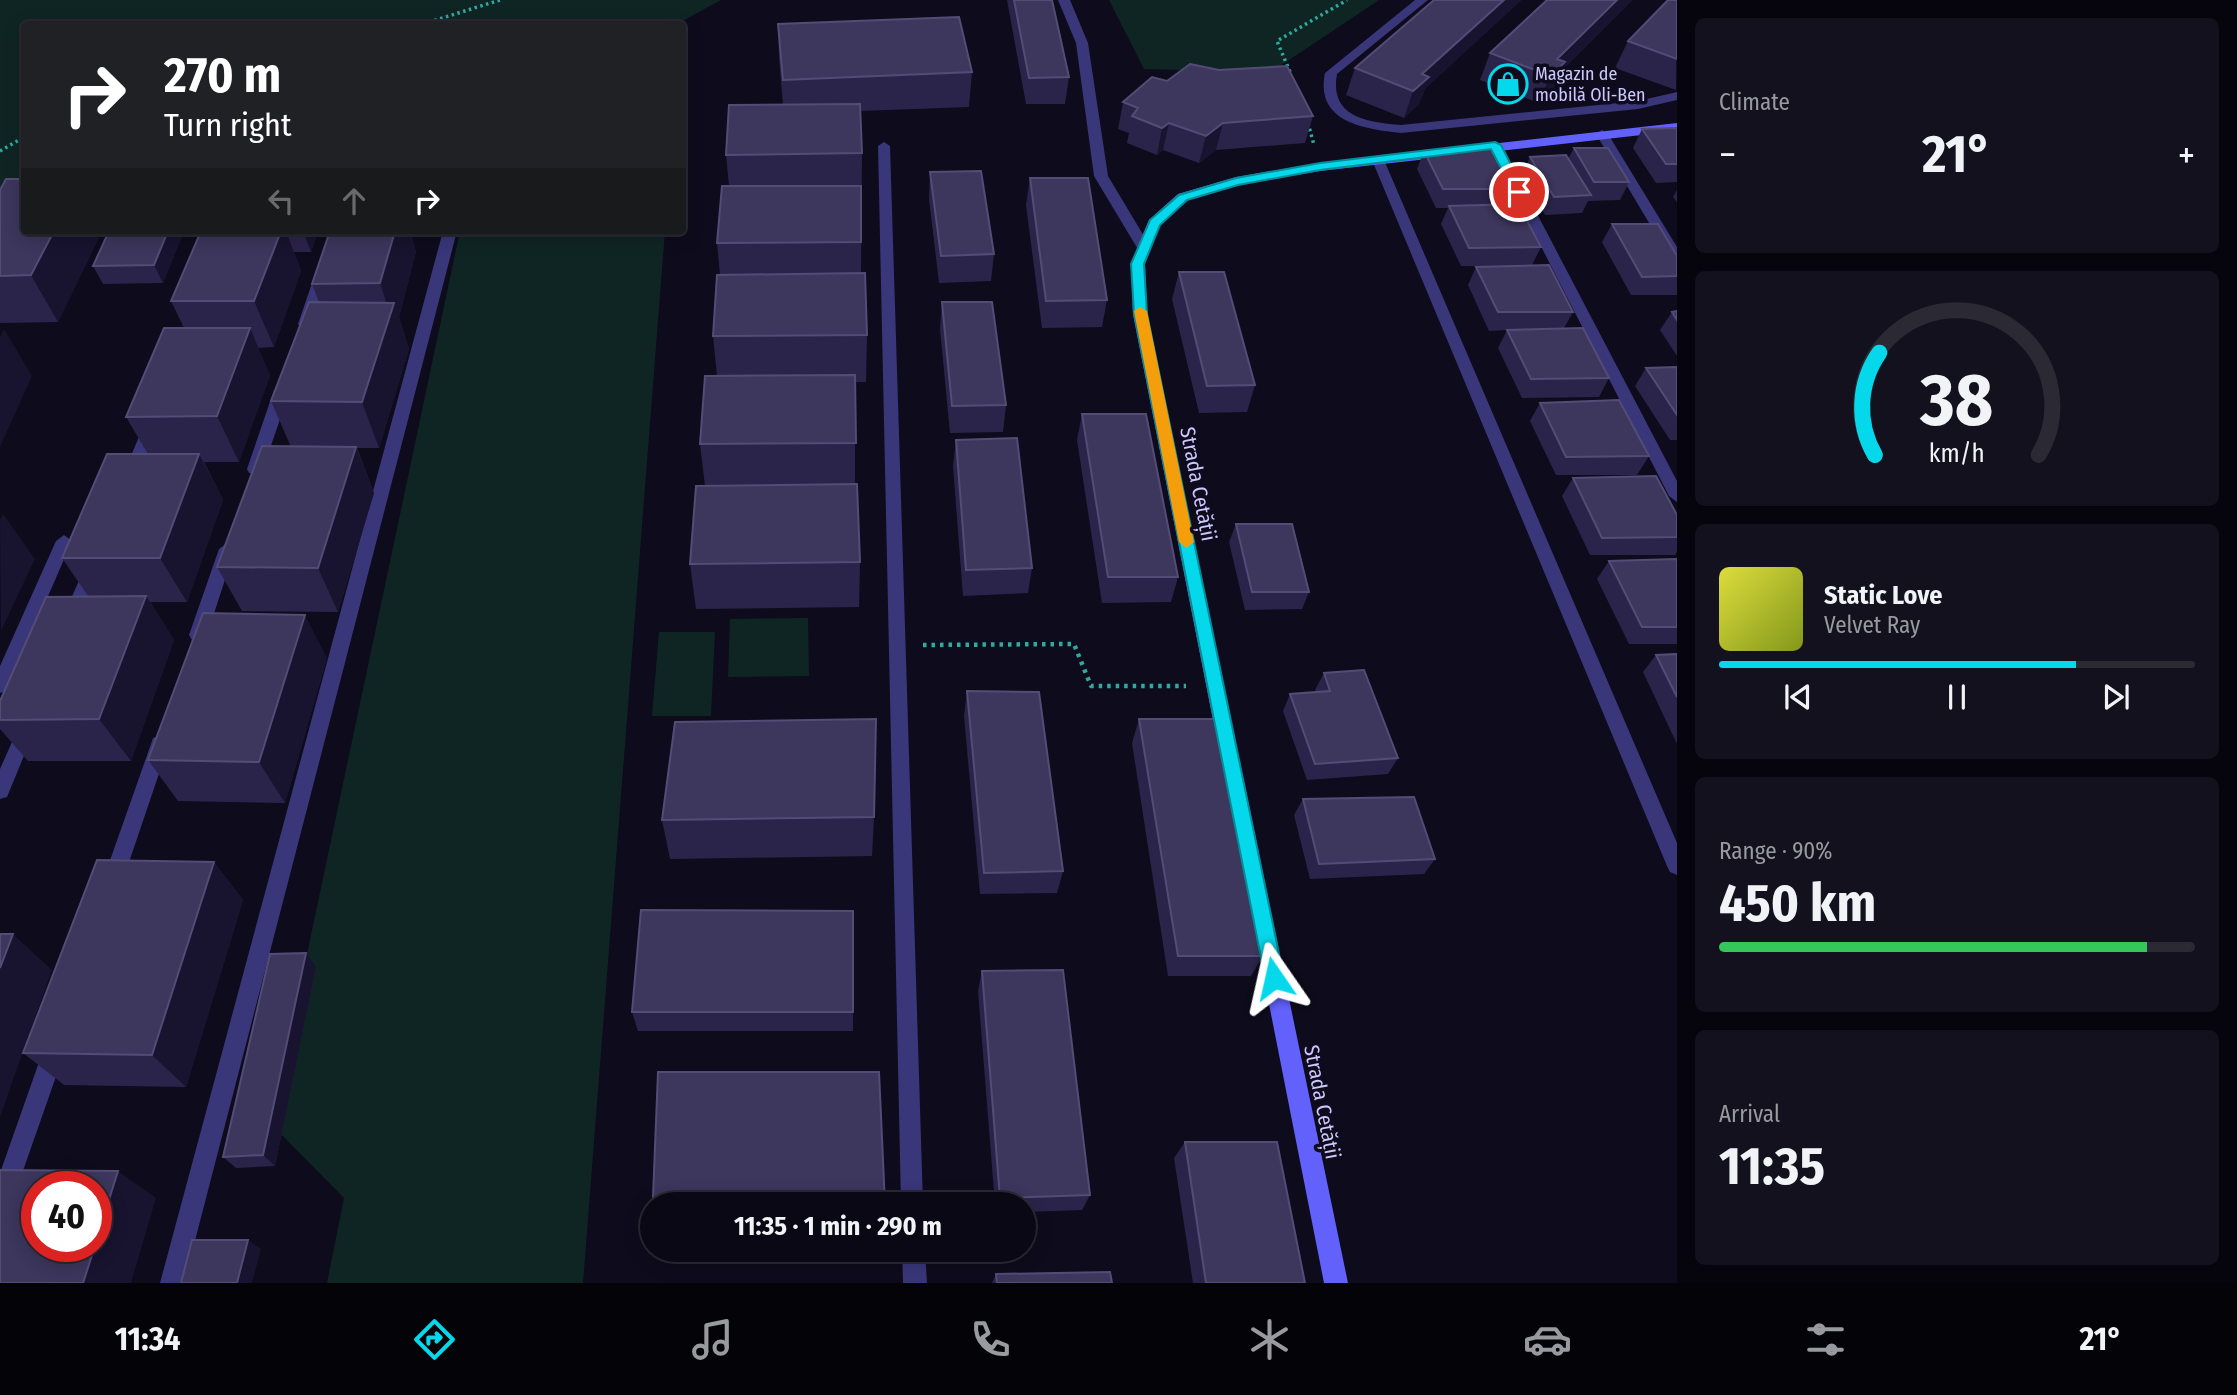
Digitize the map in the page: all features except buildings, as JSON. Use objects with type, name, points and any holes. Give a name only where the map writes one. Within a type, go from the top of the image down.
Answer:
[{"type":"street","name":"Strada Cetății","points":[[1336,1283],[1140,314],[1138,264],[1154,223],[1183,197],[1236,181],[1495,145],[1677,127]]},
{"type":"lane","points":[[1064,0],[1082,43],[1101,176],[1144,248]]},
{"type":"lane","points":[[1422,0],[1331,73],[1326,87],[1331,103],[1350,118],[1373,127],[1401,129],[1638,105],[1677,96]]},
{"type":"lane","points":[[1602,134],[1677,258]]},
{"type":"lane","points":[[1495,145],[1677,496]]},
{"type":"lane","points":[[884,146],[912,1192]]},
{"type":"lane","points":[[1378,160],[1677,866]]},
{"type":"lane","points":[[301,336],[336,235]]},
{"type":"lane","points":[[172,1283],[449,235]]},
{"type":"lane","points":[[251,481],[287,376]]},
{"type":"lane","points":[[121,498],[159,409]]},
{"type":"lane","points":[[191,652],[232,534]]},
{"type":"lane","points":[[0,685],[64,541]]},
{"type":"lane","points":[[63,638],[100,549]]},
{"type":"lane","points":[[0,791],[32,715]]},
{"type":"lane","points":[[105,902],[164,731]]},
{"type":"lane","points":[[0,1205],[59,1034]]},
{"type":"lane","points":[[914,1262],[915,1283]]},
{"type":"path","points":[[432,21],[500,0]]},
{"type":"path","points":[[0,151],[21,139]]},
{"type":"path","points":[[896,644],[1074,644],[1091,686],[1215,686]]},
{"type":"green space","points":[[0,0],[721,0],[682,21],[21,21],[21,204],[0,213]]},
{"type":"green space","points":[[1109,0],[1379,0],[1271,72],[1144,69]]},
{"type":"green space","points":[[459,235],[665,235],[583,1283],[327,1283],[344,1198],[271,1124]]},
{"type":"green space","points":[[808,618],[809,676],[728,677],[730,619]]},
{"type":"green space","points":[[659,632],[715,632],[711,716],[652,716]]},
{"type":"slow traffic","points":[[1140,311],[1186,542]]},
{"type":"place","name":"Magazin de mobilă Oli-Ben","points":[[1508,84]]},
{"type":"route","points":[[1274,978],[1140,314],[1138,264],[1154,223],[1183,197],[1236,181],[1320,167],[1495,145],[1519,192]]}]
